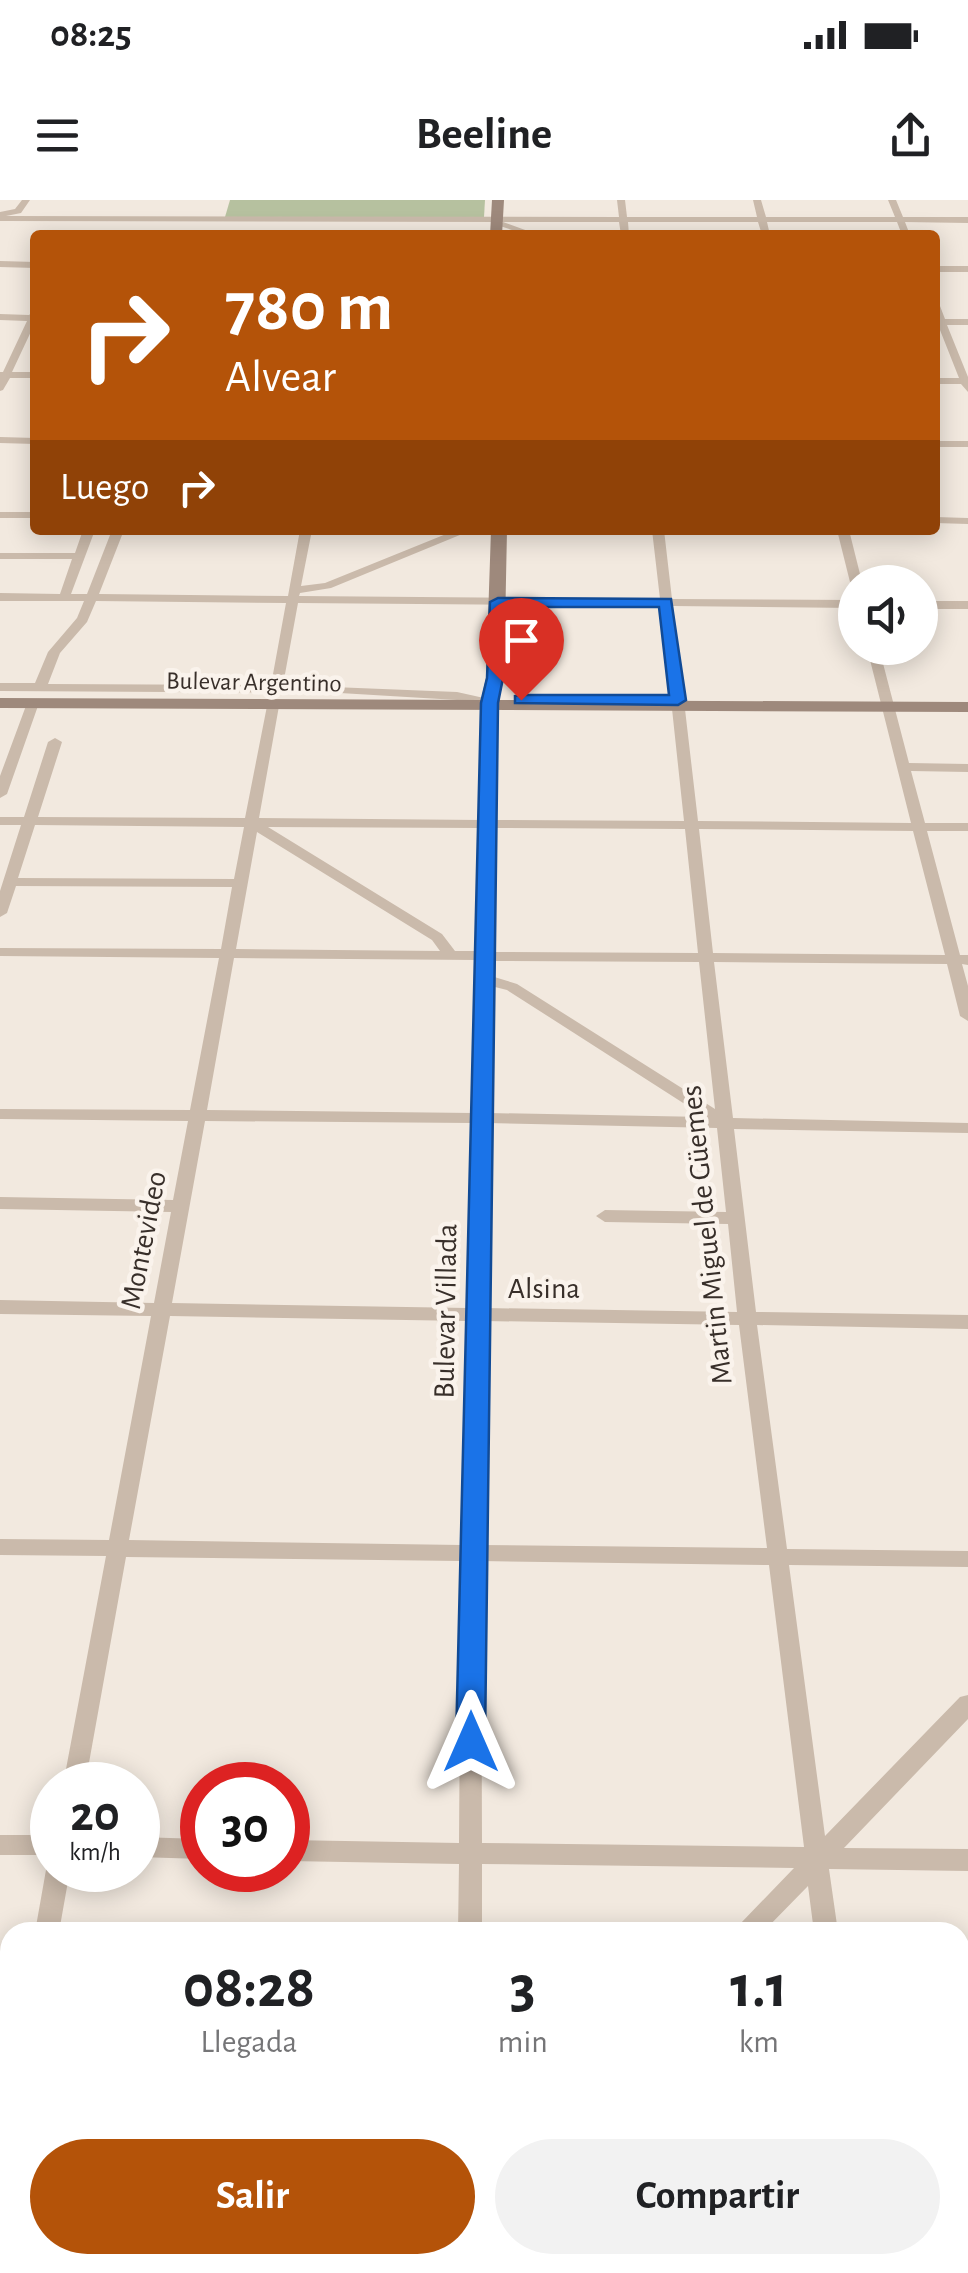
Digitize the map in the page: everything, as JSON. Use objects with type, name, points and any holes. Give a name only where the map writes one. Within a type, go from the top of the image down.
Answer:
[{"type":"main road","points":[[501,226],[502,200]]},
{"type":"main road","name":"Bulevar Villada","points":[[490,535],[492,602]]},
{"type":"main road","name":"Bulevar Villada","points":[[496,699],[484,678],[499,535]]},
{"type":"main road","name":"Bulevar Argentino","points":[[0,702],[37,695],[968,705]]},
{"type":"street","points":[[0,216],[18,211],[26,200]]},
{"type":"street","points":[[622,200],[625,230]]},
{"type":"street","points":[[758,200],[765,230]]},
{"type":"street","points":[[892,200],[904,230]]},
{"type":"street","points":[[0,216],[356,220],[501,226],[624,219],[968,220]]},
{"type":"street","points":[[78,230],[84,219]]},
{"type":"street","points":[[189,230],[192,219]]},
{"type":"street","points":[[214,230],[218,219]]},
{"type":"street","points":[[354,230],[356,220]]},
{"type":"street","points":[[0,264],[30,264]]},
{"type":"street","points":[[940,269],[968,269]]},
{"type":"street","points":[[940,321],[968,311]]},
{"type":"street","points":[[0,318],[30,316]]},
{"type":"street","points":[[940,322],[968,322]]},
{"type":"street","points":[[0,388],[30,324]]},
{"type":"street","points":[[940,326],[967,383]]},
{"type":"street","points":[[3,375],[30,375]]},
{"type":"street","points":[[940,380],[967,383]]},
{"type":"street","points":[[0,440],[30,440]]},
{"type":"street","points":[[940,444],[968,444]]},
{"type":"street","points":[[0,515],[30,515]]},
{"type":"street","points":[[940,520],[968,521]]},
{"type":"street","points":[[64,598],[87,535]]},
{"type":"street","points":[[0,794],[7,760],[54,652],[84,619],[116,535]]},
{"type":"street","name":"Montevideo","points":[[78,1762],[305,535]]},
{"type":"street","points":[[294,595],[327,586],[454,535]]},
{"type":"street","name":"Martin Miguel de Güemes","points":[[659,535],[747,1317],[825,1922]]},
{"type":"street","points":[[843,535],[851,565]]},
{"type":"street","points":[[0,556],[78,556]]},
{"type":"street","points":[[0,597],[294,595],[492,602],[838,604]]},
{"type":"street","points":[[938,605],[968,605]]},
{"type":"street","points":[[878,665],[919,827],[961,960],[968,1016]]},
{"type":"street","points":[[0,687],[37,695]]},
{"type":"street","name":"Bulevar Villada","points":[[470,1922],[471,1553],[487,826],[496,699]]},
{"type":"street","points":[[0,913],[55,742]]},
{"type":"street","points":[[904,767],[968,768]]},
{"type":"street","points":[[0,821],[968,827]]},
{"type":"street","points":[[252,823],[438,937],[452,957]]},
{"type":"street","points":[[10,882],[241,884]]},
{"type":"street","points":[[0,952],[961,960]]},
{"type":"street","points":[[484,979],[512,987],[726,1124]]},
{"type":"street","points":[[0,1114],[968,1128]]},
{"type":"street","points":[[0,1203],[182,1206]]},
{"type":"street","points":[[605,1216],[736,1218]]},
{"type":"street","name":"Alsina","points":[[0,1306],[968,1322]]},
{"type":"street","points":[[0,1547],[968,1559]]},
{"type":"street","points":[[757,1922],[968,1704]]},
{"type":"street","points":[[0,1845],[30,1845]]},
{"type":"street","points":[[310,1852],[968,1860]]},
{"type":"street","points":[[49,1922],[54,1892]]},
{"type":"green space","points":[[230,200],[485,200],[484,217],[225,217]]},
{"type":"route","points":[[471,1742],[471,1553],[489,703],[495,678],[498,602],[666,603],[678,700],[521,700]]}]
